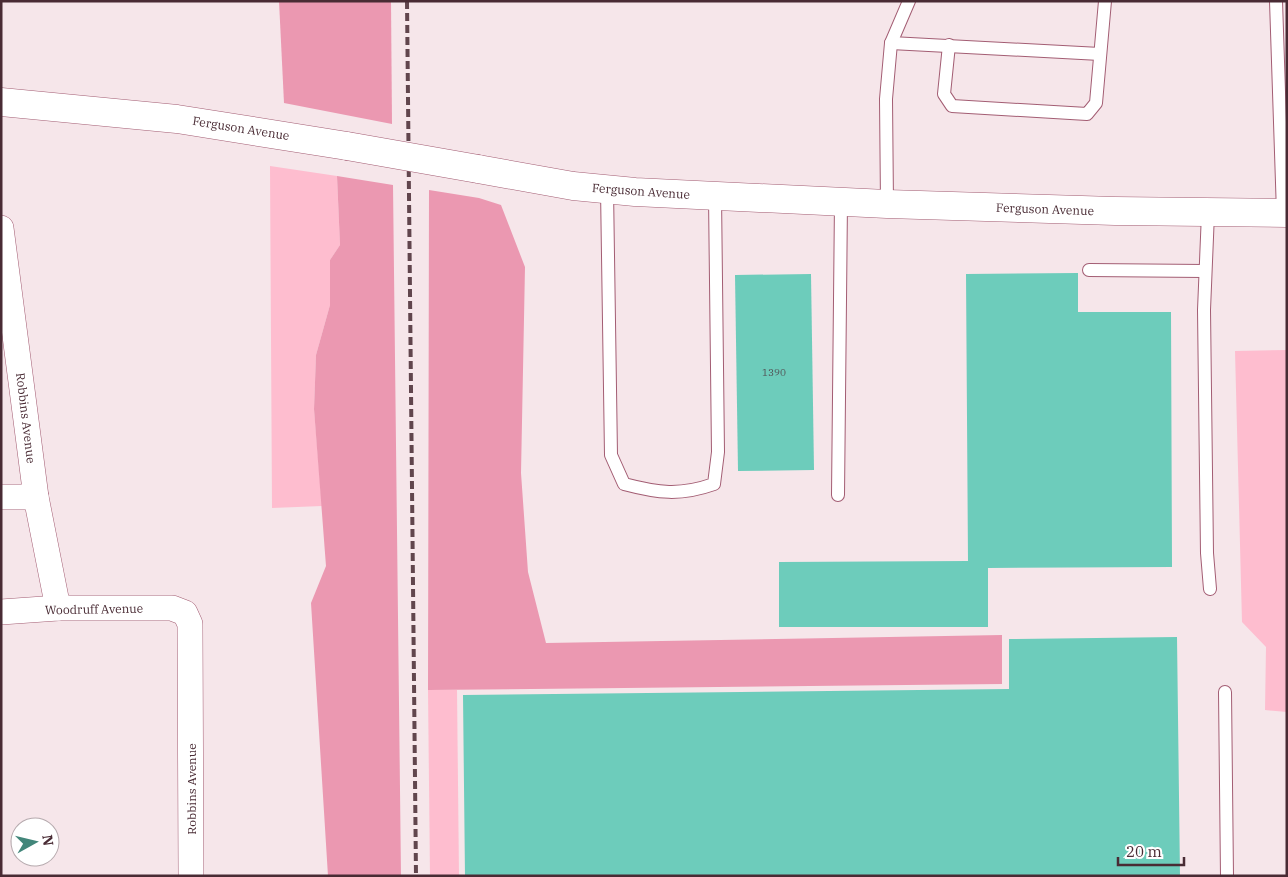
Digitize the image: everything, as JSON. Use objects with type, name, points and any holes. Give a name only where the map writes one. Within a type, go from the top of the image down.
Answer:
[{"type":"street","name":"Ferguson Avenue","points":[[1,102],[177,119],[347,146],[573,186],[607,189],[887,204],[1285,214]]},
{"type":"street","name":"Robbins Avenue","points":[[1,228],[36,497],[58,608]]},
{"type":"street","points":[[1,497],[36,497]]},
{"type":"street","name":"Woodruff Avenue","points":[[1,612],[58,608],[172,608],[185,613]]},
{"type":"street","name":"Robbins Avenue","points":[[185,613],[190,624],[191,876]]},
{"type":"lane","points":[[887,204],[886,99],[891,43],[910,1]]},
{"type":"lane","points":[[949,45],[944,94],[952,106],[1087,114],[1096,103],[1105,1]]},
{"type":"lane","points":[[1276,1],[1285,214]]},
{"type":"lane","points":[[891,43],[1100,54]]},
{"type":"lane","points":[[607,189],[611,455],[624,484],[649,491],[691,492],[714,484],[718,452],[715,196]]},
{"type":"lane","points":[[838,495],[841,202]]},
{"type":"lane","points":[[1208,212],[1205,271],[1206,507],[1210,589]]},
{"type":"lane","points":[[1089,270],[1205,271]]},
{"type":"lane","points":[[1226,692],[1227,876]]},
{"type":"shaded area","points":[[279,1],[391,1],[392,124],[284,103]]},
{"type":"shaded area","points":[[270,166],[337,176],[340,245],[330,260],[330,305],[316,355],[314,409],[322,506],[272,508]]},
{"type":"shaded area","points":[[337,176],[393,185],[401,876],[328,876],[311,603],[326,566],[314,409],[316,355],[330,305],[330,260],[340,245]]},
{"type":"shaded area","points":[[429,190],[479,198],[501,205],[525,267],[521,473],[528,572],[546,643],[1002,635],[1002,684],[428,690]]},
{"type":"shaded area","points":[[1287,350],[1287,712],[1265,710],[1266,647],[1242,622],[1235,351]]},
{"type":"shaded area","points":[[428,690],[457,690],[459,876],[430,876]]},
{"type":"building","points":[[1078,273],[1078,312],[1171,312],[1172,567],[988,568],[988,627],[779,627],[779,562],[968,561],[966,274]]},
{"type":"building","points":[[811,274],[814,470],[738,471],[735,275]]},
{"type":"building","points":[[1177,637],[1180,876],[465,876],[463,695],[1009,689],[1009,639]]},
{"type":"railway","points":[[407,1],[416,876]]}]
